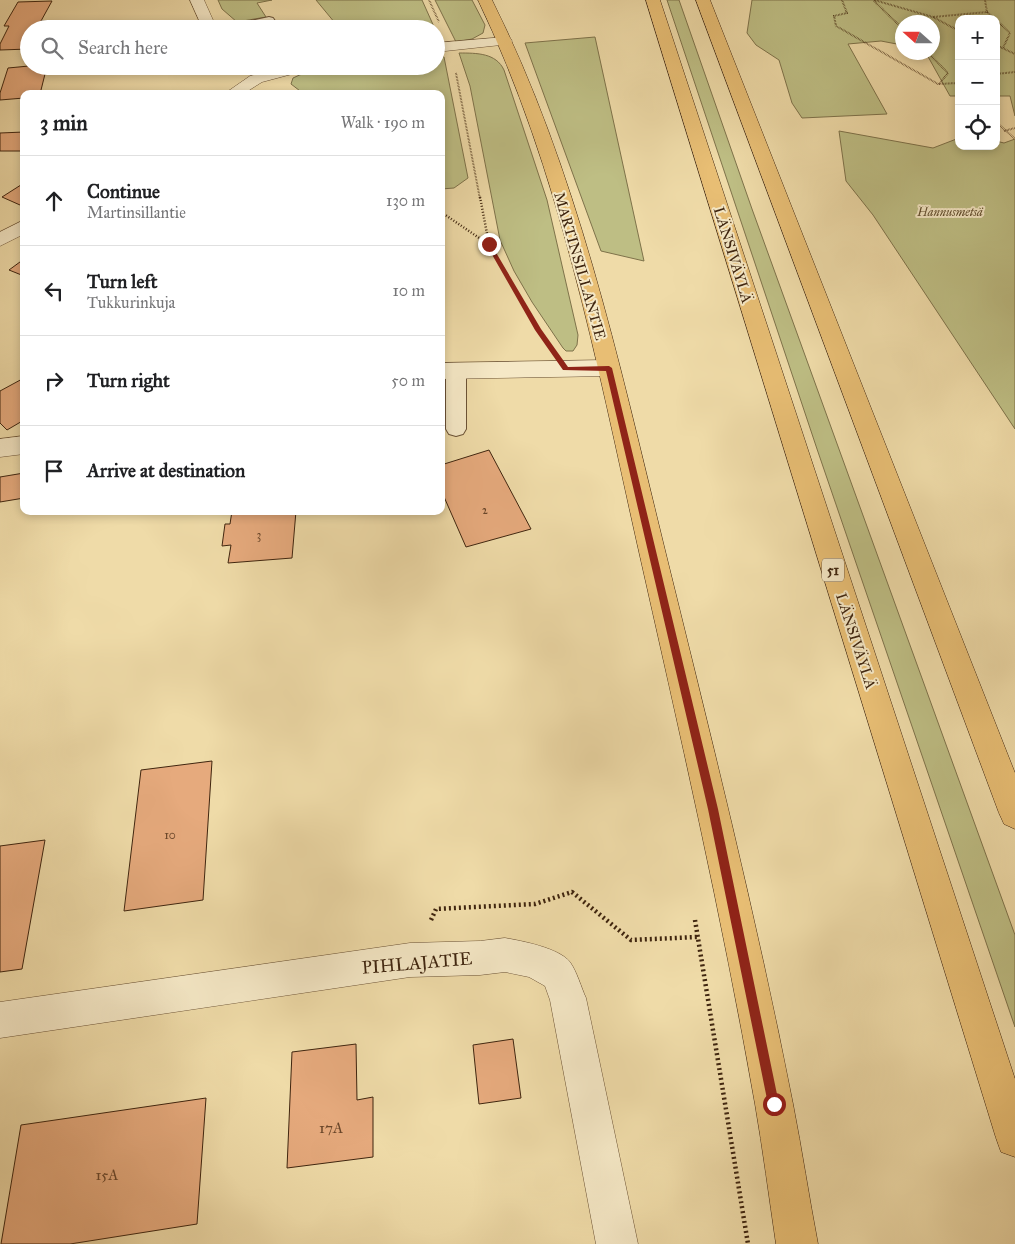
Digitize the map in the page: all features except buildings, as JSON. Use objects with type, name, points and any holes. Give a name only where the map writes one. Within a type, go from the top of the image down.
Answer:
[{"type":"main road","name":"MARTINSILLANTIE","points":[[485,0],[530,100],[568,217],[609,368],[713,809],[774,1104],[797,1244]]},
{"type":"main road","name":"LÄNSIVÄYLÄ","points":[[653,0],[1015,1138]]},
{"type":"main road","points":[[703,0],[1015,813]]},
{"type":"street","points":[[196,0],[206,20]]},
{"type":"street","points":[[445,47],[505,41]]},
{"type":"street","points":[[236,90],[251,75]]},
{"type":"street","points":[[0,240],[20,228]]},
{"type":"street","points":[[449,371],[609,368]]},
{"type":"street","points":[[0,448],[20,445]]},
{"type":"street","name":"PIHLAJATIE","points":[[0,1020],[410,960],[480,958],[506,955],[535,961],[557,974],[568,998],[617,1244]]},
{"type":"lane","points":[[449,371],[456,429]]},
{"type":"path","points":[[842,0],[846,13],[834,16],[836,26],[938,84],[955,83]]},
{"type":"path","points":[[874,0],[926,15]]},
{"type":"path","points":[[874,0],[895,21]]},
{"type":"path","points":[[985,0],[987,12],[991,15]]},
{"type":"path","points":[[940,16],[987,12]]},
{"type":"path","points":[[940,21],[955,30]]},
{"type":"path","points":[[1000,23],[1010,33],[1003,48]]},
{"type":"path","points":[[1000,47],[1015,54]]},
{"type":"path","points":[[445,51],[489,244],[538,330],[566,369]]},
{"type":"path","points":[[935,60],[948,73],[938,84]]},
{"type":"path","points":[[1000,74],[1015,72]]},
{"type":"path","points":[[1000,126],[1015,139]]},
{"type":"path","points":[[1004,131],[1015,128]]},
{"type":"path","points":[[445,215],[489,244]]},
{"type":"path","points":[[410,960],[436,909],[535,904],[572,892],[631,940],[697,937]]},
{"type":"green space","points":[[218,0],[272,0],[257,3],[266,17],[235,20],[222,9]]},
{"type":"green space","points":[[316,0],[422,0],[431,20],[333,20]]},
{"type":"green space","points":[[435,0],[472,0],[485,25],[483,33],[472,39],[456,42]]},
{"type":"green space","points":[[667,0],[679,0],[752,209],[1015,935],[1015,1027],[817,449]]},
{"type":"green space","points":[[752,0],[1015,0],[1015,116],[1010,96],[1000,96],[1000,15],[955,15],[955,96],[950,96],[930,60],[940,60],[940,15],[895,15],[895,44],[881,41],[848,44],[887,114],[802,118],[792,103],[779,60],[756,45],[747,33]]},
{"type":"green space","points":[[595,37],[644,261],[601,251],[525,43]]},
{"type":"green space","points":[[459,53],[491,57],[501,64],[504,70],[547,200],[578,335],[577,345],[573,351],[566,351],[563,348],[532,302],[514,271],[500,240],[470,86]]},
{"type":"green space","points":[[445,62],[468,178],[454,188],[445,189],[445,90],[299,90],[291,84],[293,78],[300,75],[445,75]]},
{"type":"green space","name":"Hannusmetsä","points":[[839,131],[933,148],[955,140],[955,150],[1000,150],[1000,142],[1004,143],[1015,139],[1015,429],[873,215],[846,181]]},
{"type":"route","points":[[489,244],[538,330],[566,369],[609,368],[713,809],[774,1104]]}]
